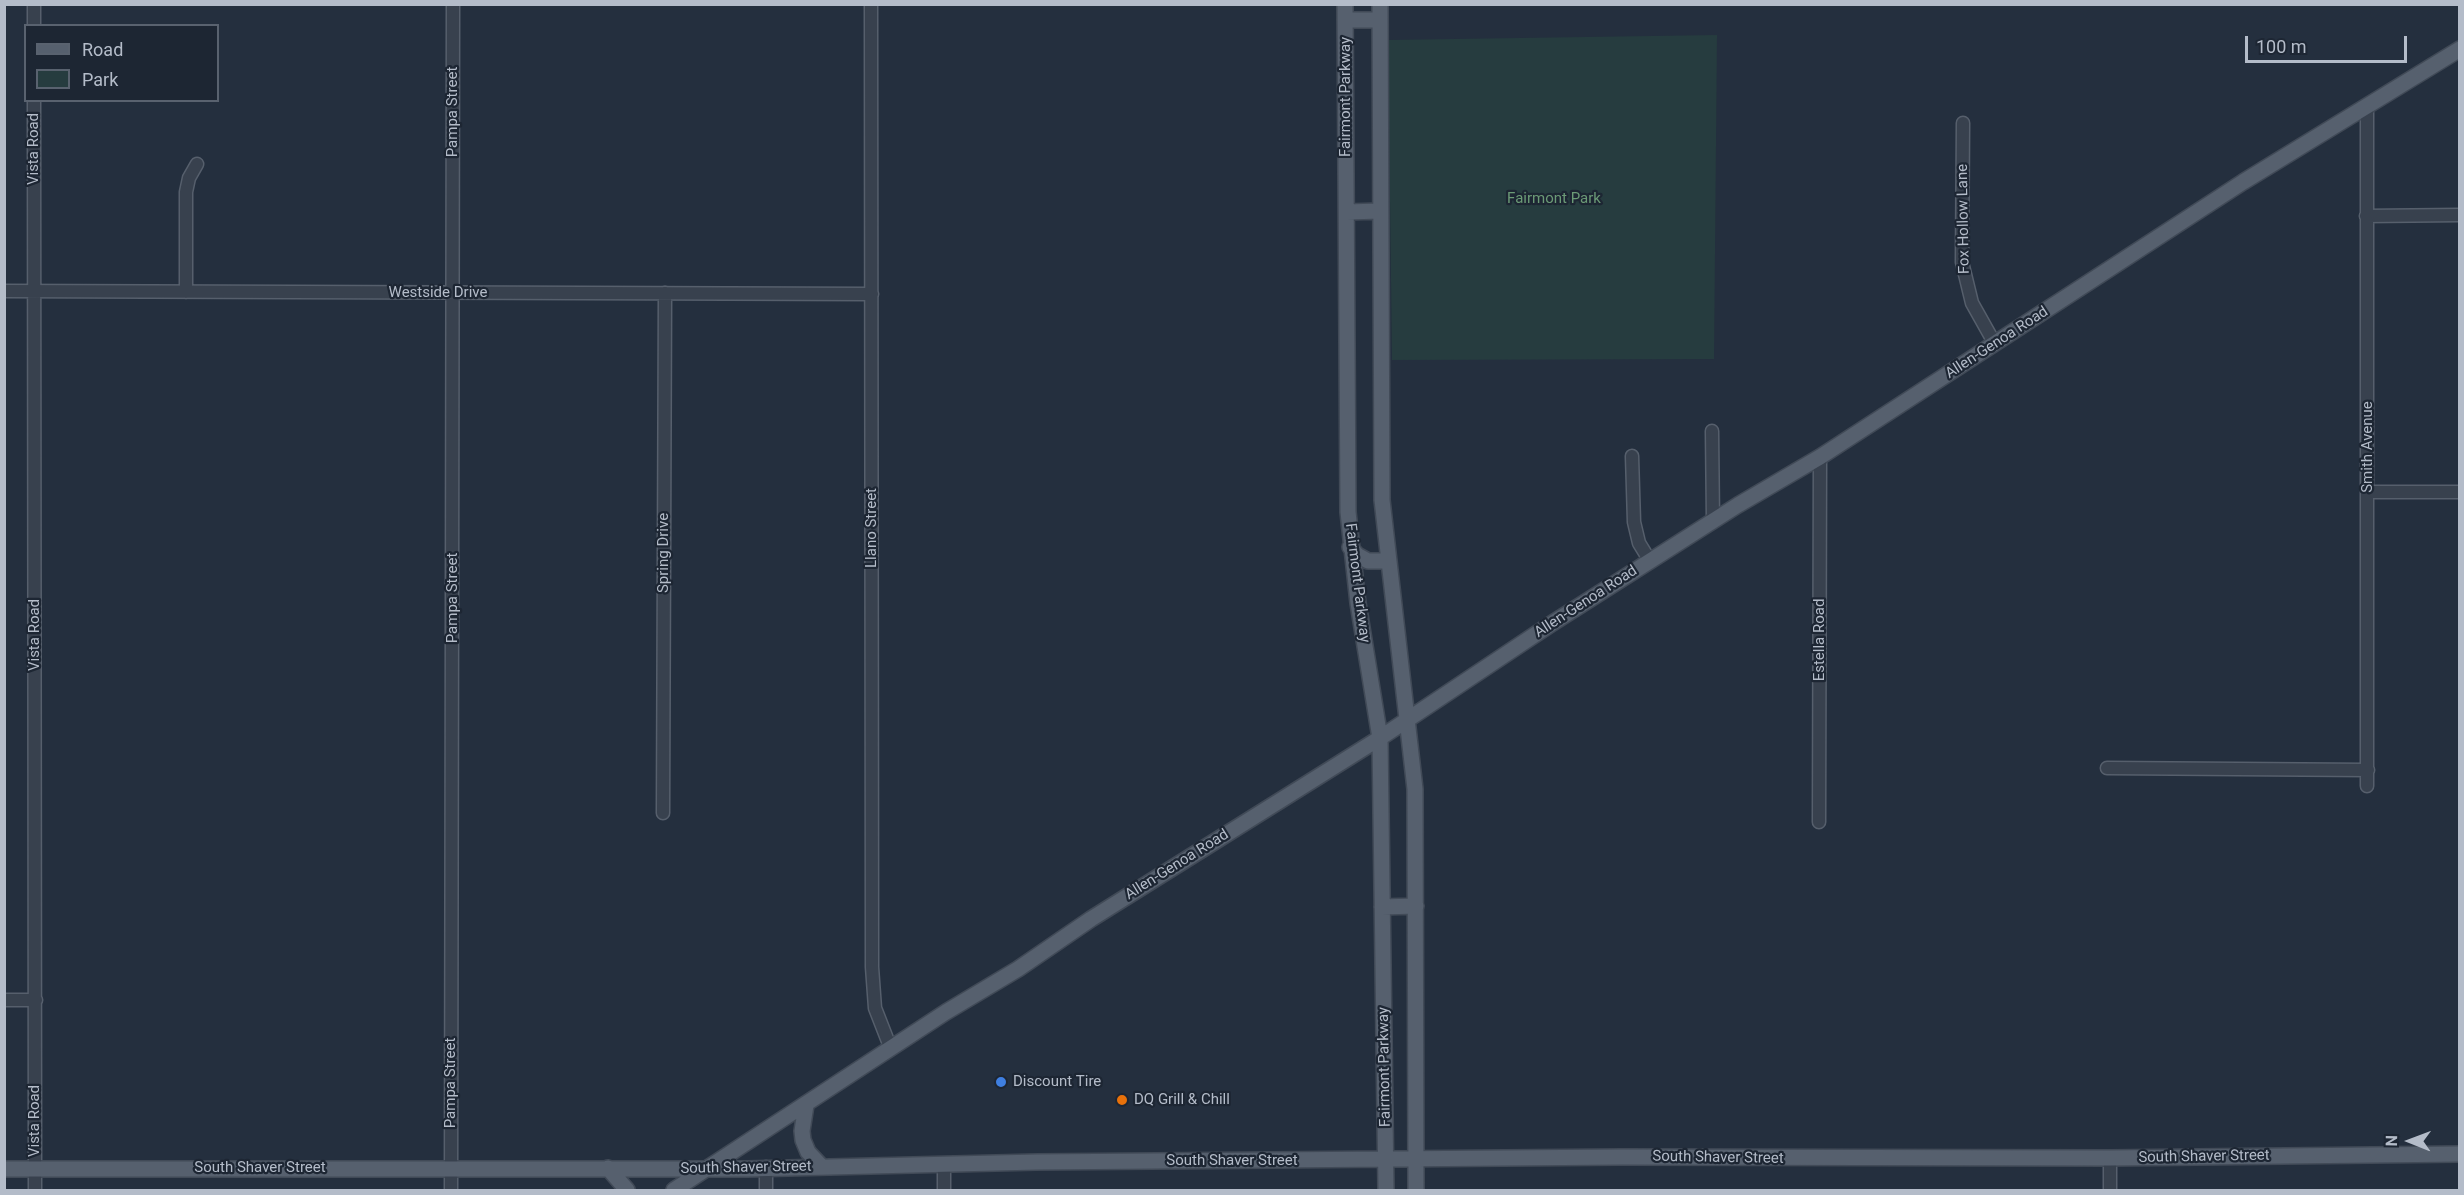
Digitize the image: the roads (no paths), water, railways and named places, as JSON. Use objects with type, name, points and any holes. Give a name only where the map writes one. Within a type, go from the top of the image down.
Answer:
[{"type":"main road","points":[[1346,12],[1380,12]]},
{"type":"main road","name":"Fairmont Parkway","points":[[1346,12],[1347,471],[1350,547],[1380,738],[1386,1191]]},
{"type":"main road","name":"Fairmont Parkway","points":[[1380,12],[1382,500],[1415,789],[1416,1191]]},
{"type":"main road","name":"Allen-Genoa Road","points":[[674,1191],[946,1012],[1018,969],[1091,919],[1380,738],[1650,561],[1820,457],[2243,182],[2460,49]]},
{"type":"main road","points":[[1347,212],[1380,211]]},
{"type":"main road","points":[[1350,547],[1362,559],[1374,563],[1388,561]]},
{"type":"main road","points":[[1382,907],[1416,906]]},
{"type":"main road","points":[[806,1105],[803,1140],[808,1152],[822,1167]]},
{"type":"main road","name":"South Shaver Street","points":[[4,1169],[822,1167],[1622,1157],[2110,1158],[2460,1154]]},
{"type":"main road","points":[[608,1168],[627,1191]]},
{"type":"street","points":[[34,4],[34,24]]},
{"type":"street","name":"Pampa Street","points":[[451,1191],[453,4]]},
{"type":"street","name":"Llano Street","points":[[872,4],[872,966],[875,1008],[891,1049]]},
{"type":"street","name":"Vista Road","points":[[34,102],[35,1191]]},
{"type":"street","name":"Smith Avenue","points":[[2367,107],[2367,786]]},
{"type":"street","name":"Fox Hollow Lane","points":[[1962,123],[1962,262],[1972,303],[1995,344]]},
{"type":"street","points":[[186,292],[186,192],[189,178],[197,164]]},
{"type":"street","points":[[2366,216],[2460,215]]},
{"type":"street","name":"Westside Drive","points":[[4,291],[872,294]]},
{"type":"street","name":"Spring Drive","points":[[663,813],[665,293]]},
{"type":"street","points":[[1712,431],[1713,521]]},
{"type":"street","points":[[1632,456],[1634,522],[1639,543],[1650,561]]},
{"type":"street","name":"Estella Road","points":[[1819,822],[1820,457]]},
{"type":"street","points":[[2368,492],[2460,492]]},
{"type":"street","points":[[2107,768],[2368,770]]},
{"type":"street","points":[[4,1000],[36,1000]]},
{"type":"street","points":[[2110,1158],[2110,1191]]},
{"type":"street","points":[[944,1164],[944,1191]]},
{"type":"street","points":[[766,1167],[766,1191]]},
{"type":"place","name":"Discount Tire","points":[[1001,1082]]},
{"type":"place","name":"DQ Grill & Chill","points":[[1122,1100]]},
{"type":"park label","name":"Fairmont Park","points":[[1554,199]]}]
